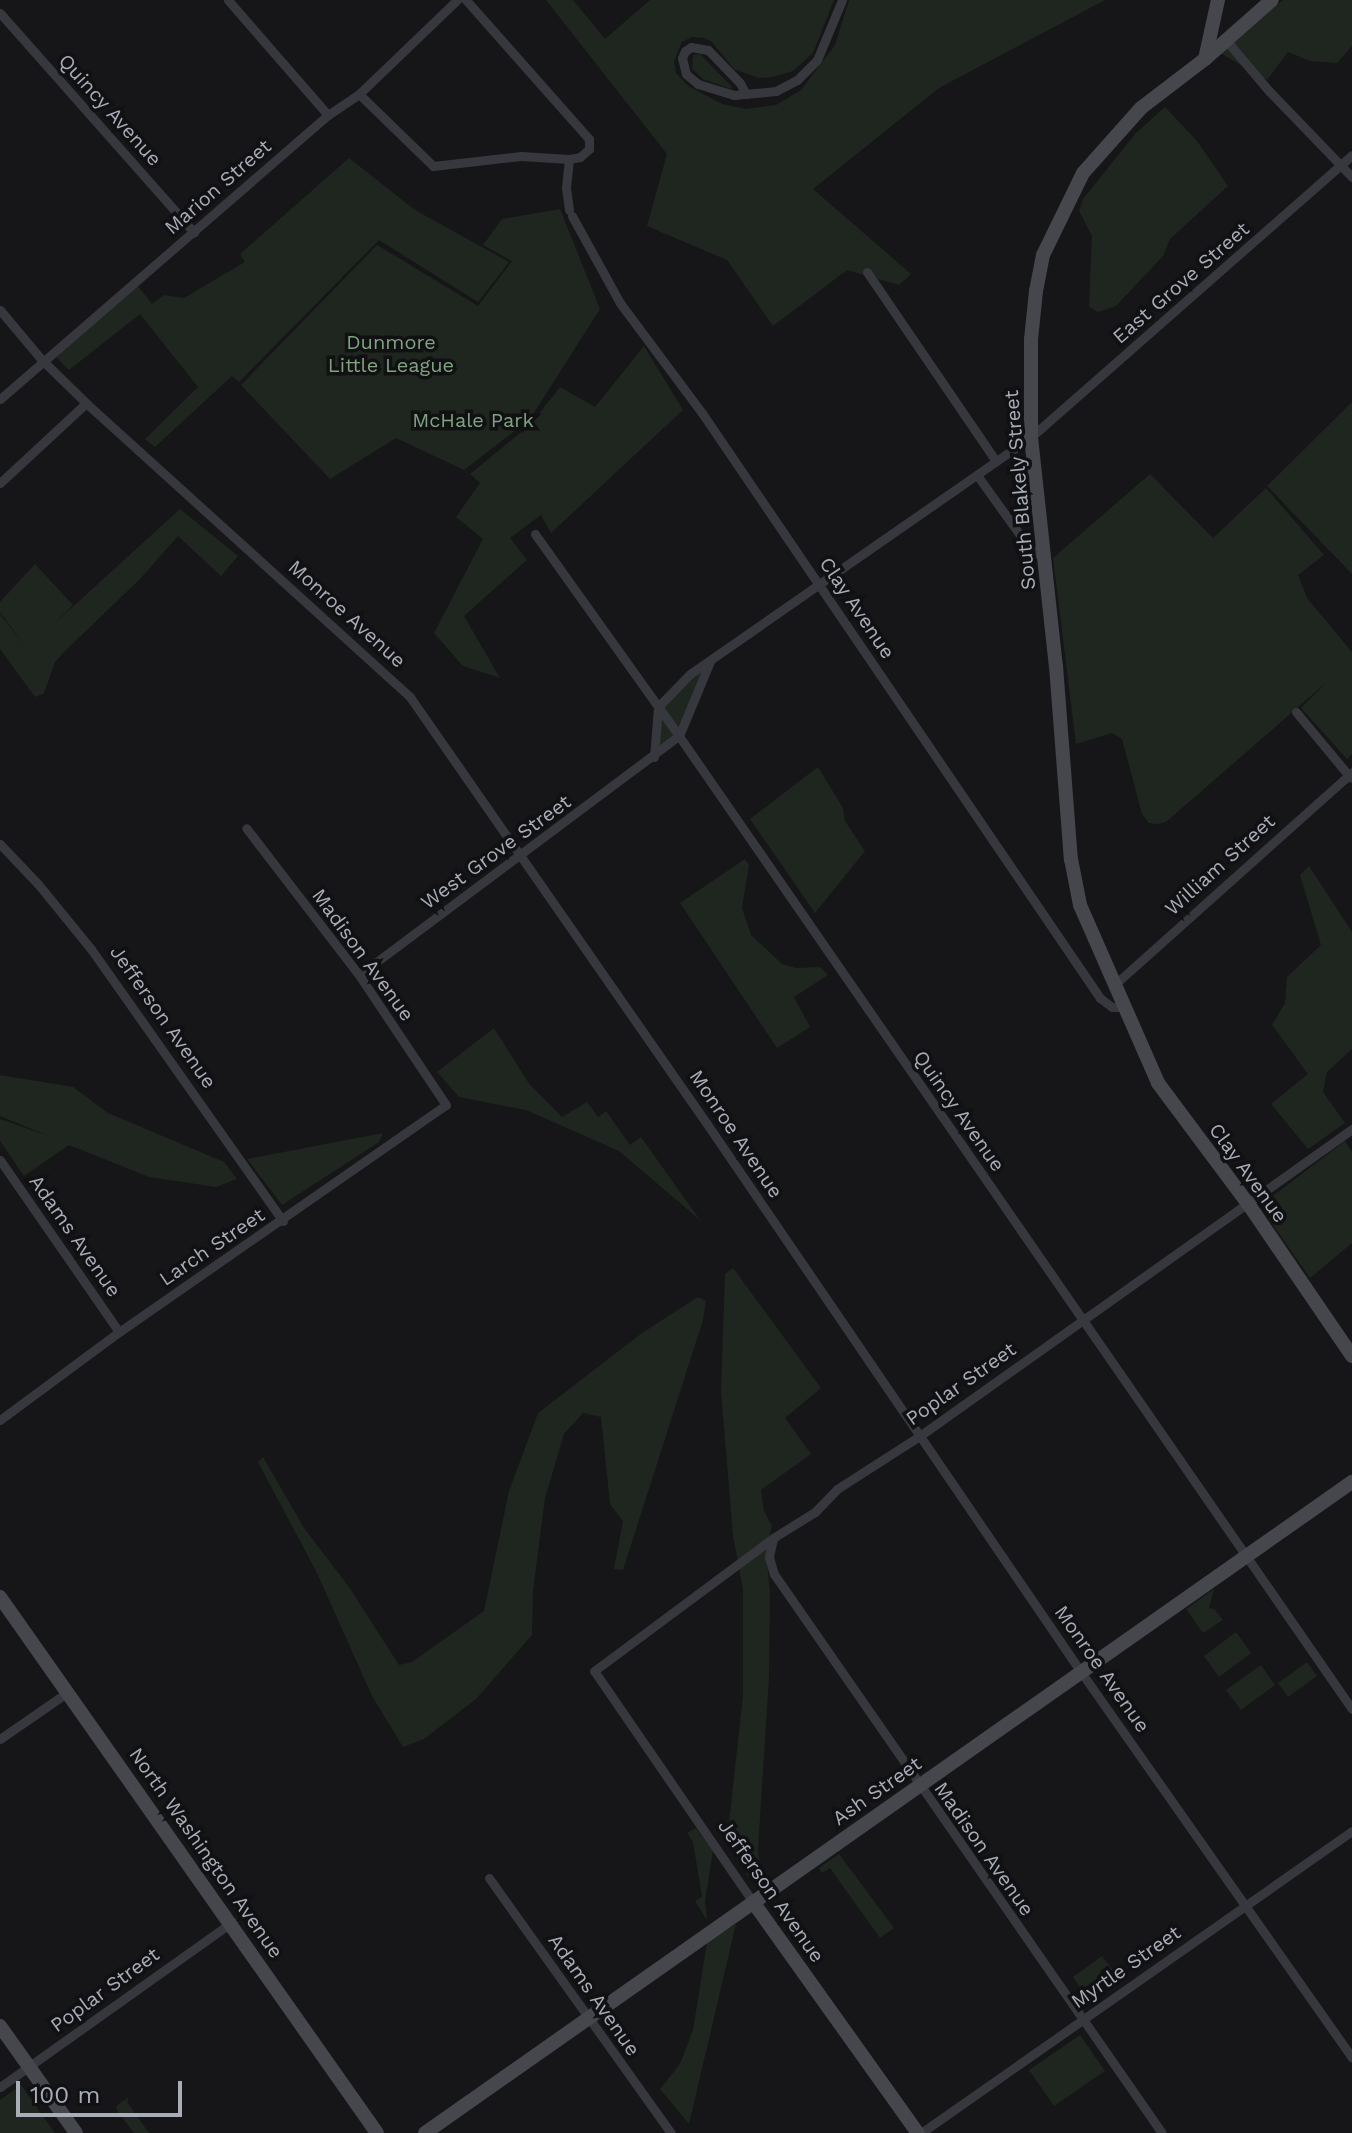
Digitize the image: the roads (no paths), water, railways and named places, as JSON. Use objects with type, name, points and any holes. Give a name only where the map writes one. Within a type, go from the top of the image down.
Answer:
[{"type":"main road","points":[[1205,59],[1218,0]]},
{"type":"main road","name":"South Blakely Street","points":[[1113,986],[1080,905],[1071,859],[1046,560],[1031,437],[1031,339],[1043,255],[1083,173],[1141,108],[1205,59],[1272,0]]},
{"type":"main road","name":"Clay Avenue","points":[[1113,986],[1158,1083],[1249,1205],[1352,1356]]},
{"type":"main road","name":"Ash Street","points":[[425,2133],[1352,1482]]},
{"type":"main road","name":"North Washington Avenue","points":[[0,1597],[232,1922],[377,2133]]},
{"type":"main road","name":"Jefferson Avenue","points":[[753,1902],[920,2133]]},
{"type":"main road","points":[[0,2026],[76,2133]]},
{"type":"street","points":[[228,0],[328,115]]},
{"type":"street","name":"Marion Street","points":[[0,399],[328,115],[359,94],[457,0]]},
{"type":"street","points":[[359,94],[433,166],[521,156],[580,157],[589,149],[589,139],[466,0]]},
{"type":"street","points":[[746,94],[740,83],[708,50],[691,47],[685,51],[682,58],[686,74],[698,84],[734,95],[746,94],[776,91],[797,80],[817,60],[842,0]]},
{"type":"street","name":"Quincy Avenue","points":[[0,13],[194,232]]},
{"type":"street","points":[[1226,40],[1269,91],[1352,177]]},
{"type":"street","name":"East Grove Street","points":[[1031,437],[1352,155]]},
{"type":"street","name":"Clay Avenue","points":[[569,159],[566,188],[570,213],[620,303],[702,413],[1100,998],[1112,1007],[1123,1007]]},
{"type":"street","points":[[867,272],[996,461]]},
{"type":"street","name":"Monroe Avenue","points":[[0,310],[42,360],[86,403],[410,697],[523,856],[1081,1672],[1352,2057]]},
{"type":"street","points":[[0,483],[86,403]]},
{"type":"street","points":[[654,757],[658,707],[690,674],[1031,437]]},
{"type":"street","points":[[977,475],[1025,542],[1046,560]]},
{"type":"street","name":"Quincy Avenue","points":[[535,534],[679,736],[1352,1709]]},
{"type":"street","name":"West Grove Street","points":[[359,975],[523,856],[679,736],[710,661]]},
{"type":"street","points":[[1296,712],[1351,775]]},
{"type":"street","name":"William Street","points":[[1113,986],[1351,775]]},
{"type":"street","name":"Madison Avenue","points":[[246,828],[359,975],[446,1105]]},
{"type":"street","name":"Jefferson Avenue","points":[[0,844],[91,949],[283,1221]]},
{"type":"street","name":"Larch Street","points":[[0,1420],[119,1332],[446,1105]]},
{"type":"street","name":"Poplar Street","points":[[594,1671],[773,1538],[815,1512],[837,1489],[921,1435],[1352,1129]]},
{"type":"street","name":"Adams Avenue","points":[[0,1160],[119,1332]]},
{"type":"street","name":"Madison Avenue","points":[[773,1538],[769,1557],[774,1574],[918,1787],[1162,2133]]},
{"type":"street","name":"Jefferson Avenue","points":[[594,1671],[753,1902]]},
{"type":"street","points":[[0,1739],[68,1692]]},
{"type":"street","name":"Myrtle Street","points":[[920,2133],[1352,1831]]},
{"type":"street","name":"Adams Avenue","points":[[489,1878],[671,2133]]},
{"type":"street","name":"Poplar Street","points":[[0,2087],[232,1922]]},
{"type":"park label","name":"Dunmore Little League","points":[[391,354]]},
{"type":"park label","name":"McHale Park","points":[[473,420]]}]
